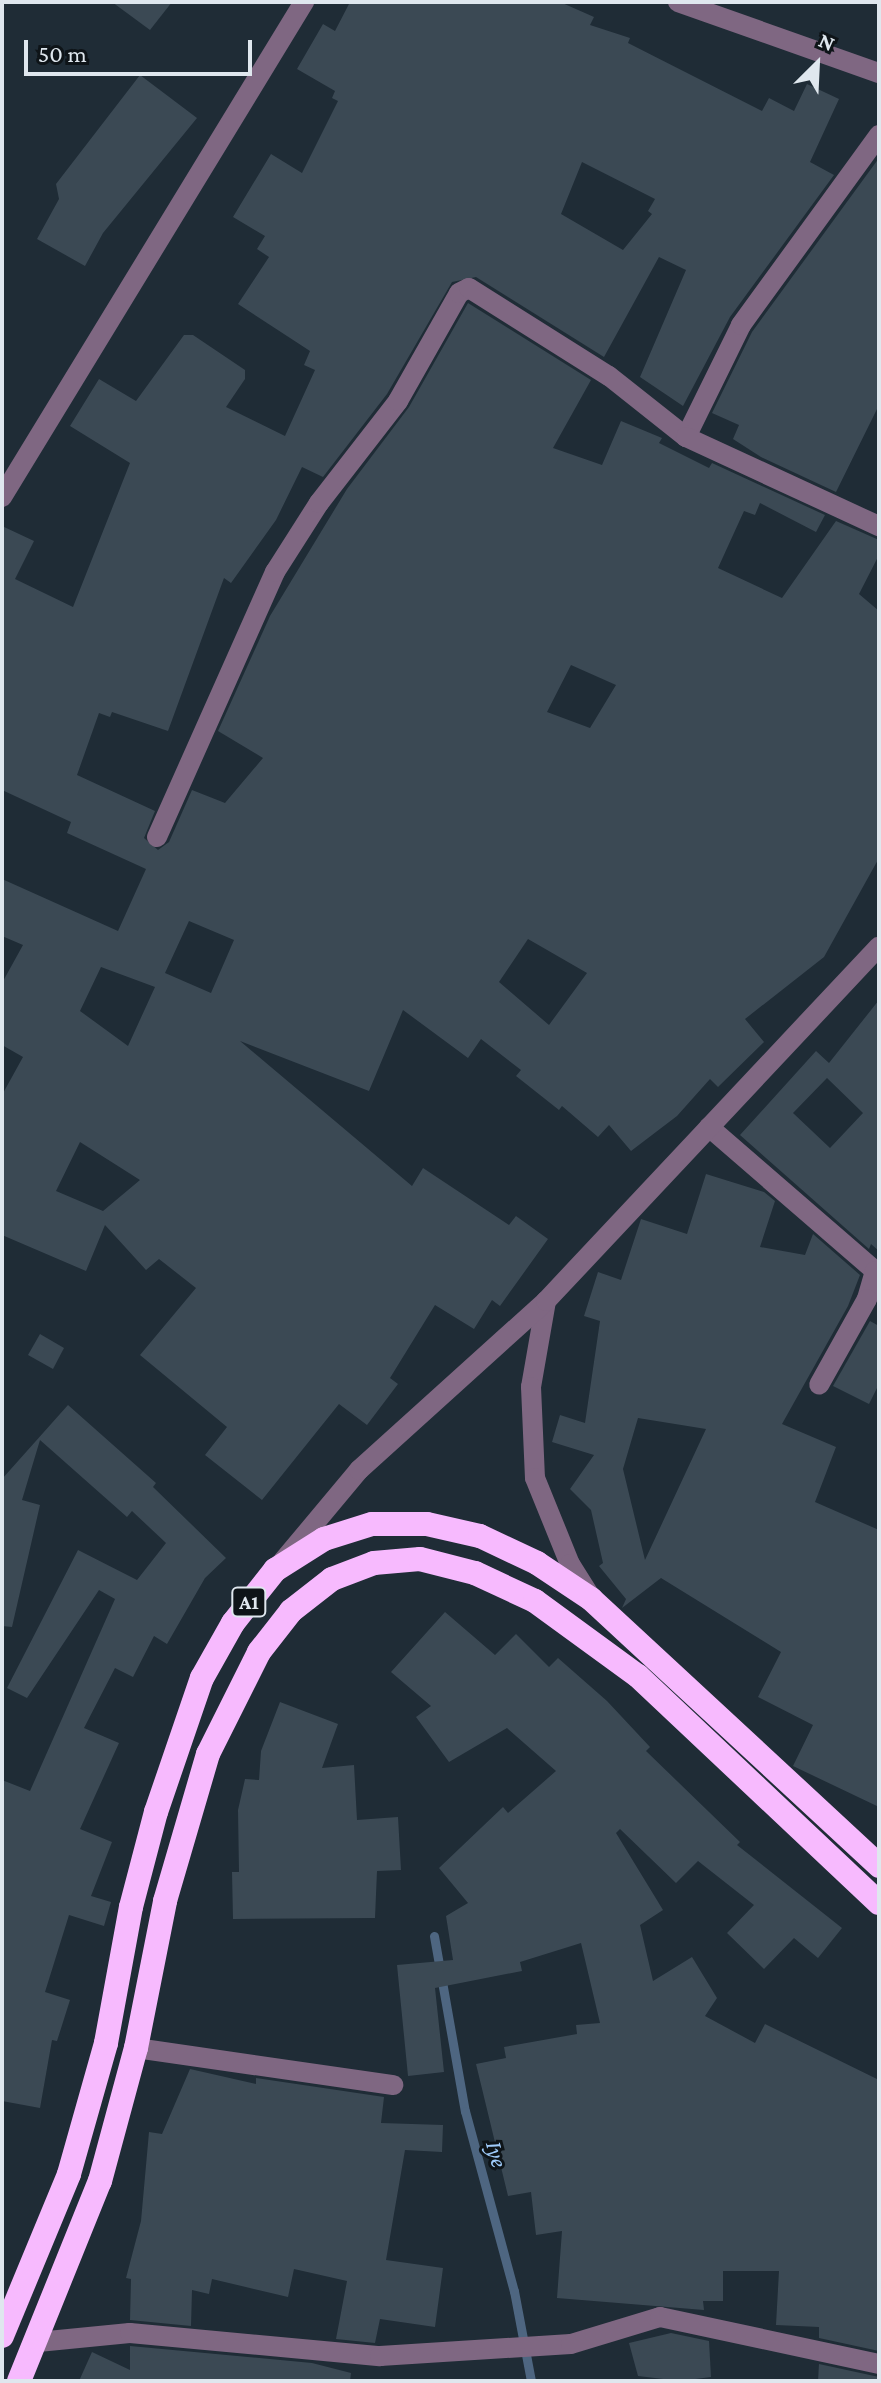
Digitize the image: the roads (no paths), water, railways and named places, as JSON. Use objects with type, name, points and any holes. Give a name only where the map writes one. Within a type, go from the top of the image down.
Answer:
[{"type":"highway","name":"A1","points":[[2,2336],[69,2174],[106,2043],[131,1907],[180,1734],[202,1678],[233,1623],[275,1570],[324,1539],[372,1524],[427,1524],[480,1536],[537,1563],[591,1599],[879,1866]]},
{"type":"highway","name":"A1","points":[[19,2381],[38,2342],[100,2181],[136,2048],[190,1803],[227,1707],[259,1652],[291,1611],[332,1579],[374,1563],[420,1559],[475,1573],[571,1625],[638,1676],[879,1903]]},
{"type":"street","points":[[2,497],[304,2]]},
{"type":"street","points":[[678,2],[879,73]]},
{"type":"street","points":[[686,437],[741,325],[879,135]]},
{"type":"street","points":[[157,837],[275,572],[319,503],[398,401],[459,293],[469,288],[481,292],[609,376],[686,437],[879,526]]},
{"type":"street","points":[[275,1570],[359,1470],[546,1301],[879,947]]},
{"type":"street","points":[[709,1127],[809,1220],[875,1271],[867,1299],[819,1385]]},
{"type":"street","points":[[546,1301],[531,1387],[535,1478],[570,1564],[591,1599]]},
{"type":"street","points":[[136,2048],[393,2085]]},
{"type":"street","points":[[38,2342],[130,2333],[380,2356],[571,2344],[660,2317],[879,2364]]},
{"type":"waterway","name":"Iye","points":[[434,1936],[465,2111],[514,2291],[531,2381]]}]
